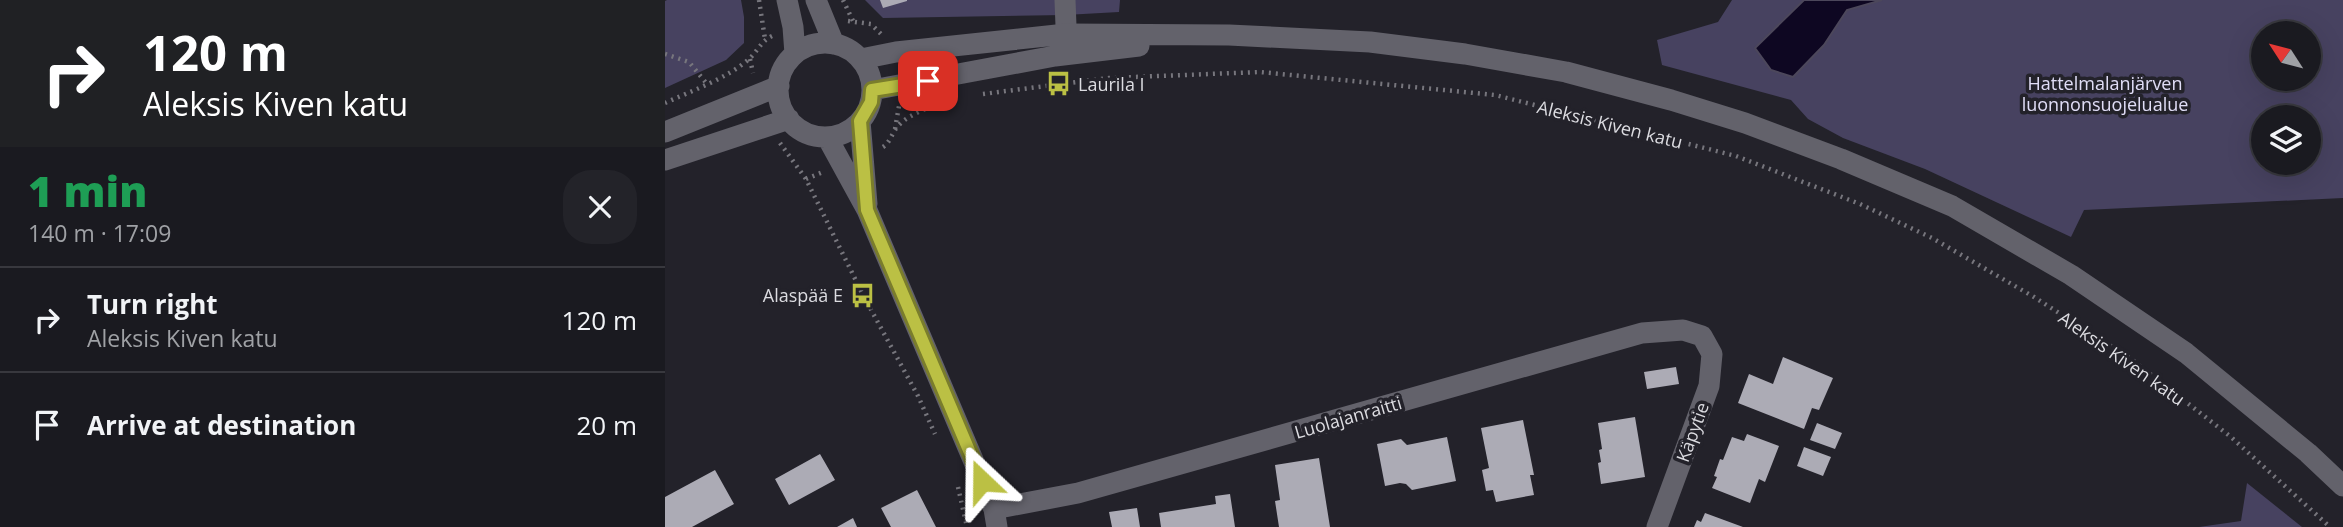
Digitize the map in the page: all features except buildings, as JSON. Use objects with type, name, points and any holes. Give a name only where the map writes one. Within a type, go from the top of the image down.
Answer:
[{"type":"main road","points":[[787,0],[795,54]]},
{"type":"main road","points":[[816,0],[834,44]]},
{"type":"main road","points":[[1065,0],[1067,44]]},
{"type":"main road","name":"Aleksis Kiven katu","points":[[861,59],[896,52],[1229,35],[1370,42],[1465,54],[1566,72],[1671,100],[1745,123],[1841,159],[1952,206],[2071,275],[2186,353],[2308,453],[2343,486]]},
{"type":"main road","points":[[820,43],[834,44],[849,49],[861,59],[867,69],[872,90],[871,102],[860,121],[839,134],[812,135],[799,129],[789,119],[783,109],[779,86],[786,64],[795,54],[820,43]]},
{"type":"main road","name":"Aleksis Kiven katu","points":[[872,90],[1067,44]]},
{"type":"main road","points":[[665,132],[779,86]]},
{"type":"main road","points":[[665,160],[789,119]]},
{"type":"main road","points":[[860,121],[867,210]]},
{"type":"main road","points":[[827,136],[840,165],[867,210],[995,518]]},
{"type":"main road","name":"Luolajanraitti","points":[[995,518],[1642,333],[1683,330],[1702,336]]},
{"type":"main road","name":"Käpytie","points":[[1657,527],[1709,386],[1712,354],[1702,336]]},
{"type":"path","points":[[665,103],[750,59],[765,39],[759,0]]},
{"type":"path","points":[[843,0],[853,21]]},
{"type":"path","points":[[665,54],[689,62],[706,84]]},
{"type":"path","points":[[750,59],[758,94]]},
{"type":"path","name":"Aleksis Kiven katu","points":[[975,95],[1109,78],[1260,72],[1495,95],[1737,156],[1860,204],[1932,238],[2034,297],[2130,359],[2231,437],[2330,527]]},
{"type":"path","points":[[864,156],[887,145],[902,121],[948,99]]},
{"type":"path","points":[[767,125],[806,178],[939,442]]},
{"type":"path","points":[[806,178],[840,165]]},
{"type":"path","points":[[954,477],[967,527]]},
{"type":"green space","points":[[667,0],[741,0],[744,43],[726,60],[665,88]]},
{"type":"green space","points":[[865,0],[1120,0],[1119,12],[883,18]]},
{"type":"green space","name":"Hattelmalanjärven luonnonsuojelualue","points":[[1732,0],[2343,0],[2343,198],[2084,210],[2071,237],[1925,169],[1843,138],[1808,119],[1791,100],[1662,65],[1657,40],[1718,22]]},
{"type":"green space","points":[[2247,483],[2302,527],[2199,527],[2241,521]]},
{"type":"shaded area","points":[[1804,0],[1882,0],[1847,10],[1824,45],[1793,77],[1771,70],[1755,48]]},
{"type":"place","name":"Laurila I","points":[[1058,84]]},
{"type":"place","name":"Alaspää E","points":[[863,295]]},
{"type":"route","points":[[928,81],[872,90],[871,102],[860,121],[867,210],[982,481]]}]
